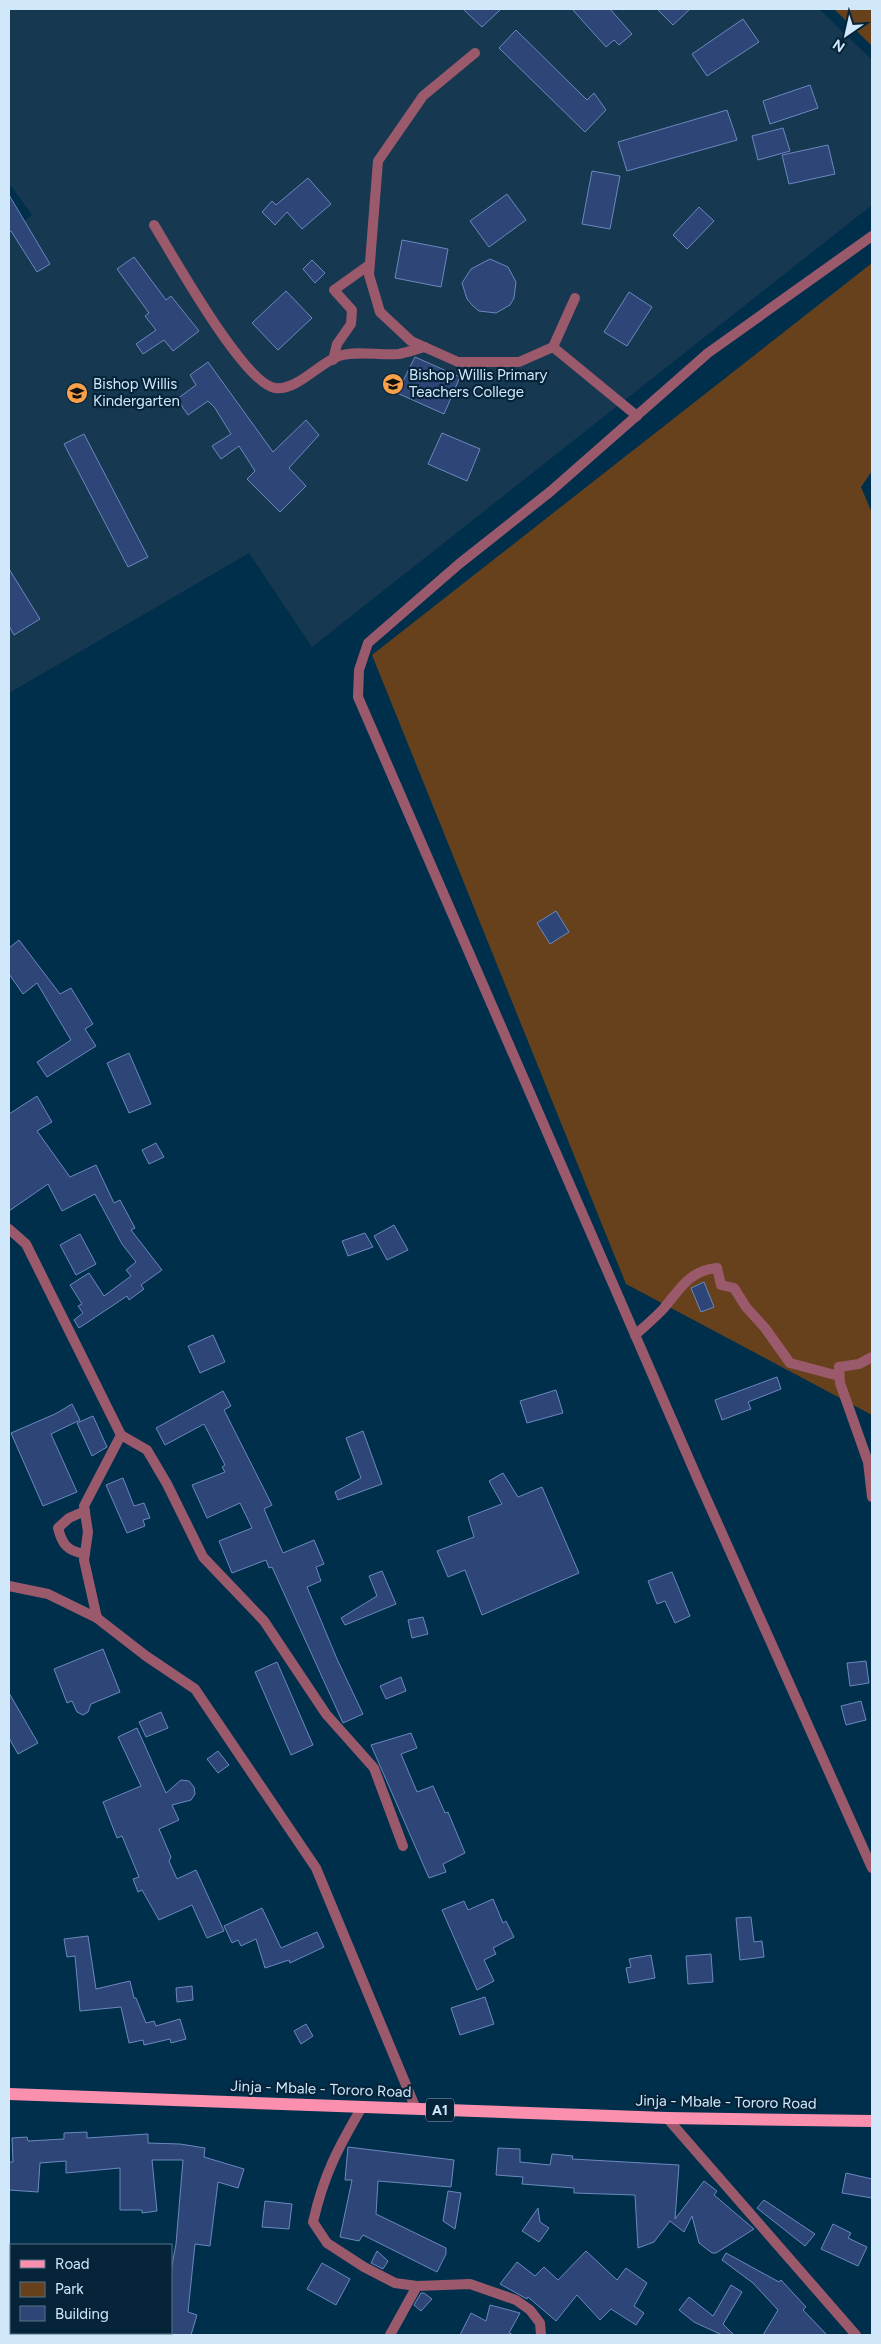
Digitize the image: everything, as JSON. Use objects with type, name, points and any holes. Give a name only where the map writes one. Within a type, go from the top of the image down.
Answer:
[{"type":"main road","name":"Jinja - Mbale - Tororo Road","points":[[9,2094],[667,2118],[872,2121]]},
{"type":"street","points":[[475,53],[423,96],[378,161],[369,275],[380,312],[412,340],[458,362],[519,362],[554,347],[575,298]]},
{"type":"street","points":[[154,225],[212,320],[246,365],[268,386],[276,389],[298,382],[339,356],[399,354],[425,347]]},
{"type":"street","points":[[872,236],[708,353],[551,490],[459,564],[368,643],[359,670],[358,697],[636,1335],[872,1868]]},
{"type":"street","points":[[333,360],[337,344],[351,324],[352,310],[334,290],[369,264]]},
{"type":"street","points":[[554,347],[637,416]]},
{"type":"street","points":[[9,1228],[26,1244],[121,1434],[147,1450],[167,1484],[203,1557],[264,1621],[326,1714],[374,1768],[403,1846]]},
{"type":"street","points":[[636,1335],[663,1309],[687,1280],[704,1269],[718,1268],[721,1285],[734,1288],[746,1307],[765,1328],[790,1363],[840,1376]]},
{"type":"street","points":[[872,1357],[859,1364],[839,1367],[851,1417],[868,1462],[872,1497]]},
{"type":"street","points":[[97,1618],[84,1560],[88,1532],[84,1506],[121,1434]]},
{"type":"street","points":[[85,1511],[69,1518],[58,1528],[62,1543],[73,1552],[85,1554]]},
{"type":"street","points":[[9,1586],[48,1594],[97,1618],[146,1656],[195,1689],[316,1868],[416,2109]]},
{"type":"street","points":[[362,2107],[334,2154],[321,2186],[313,2222],[327,2243],[364,2267],[395,2283],[417,2286],[470,2284],[516,2300],[535,2316],[540,2323],[541,2335]]},
{"type":"street","points":[[667,2118],[856,2335]]},
{"type":"street","points":[[390,2335],[417,2286]]},
{"type":"shaded area","name":"Bishop Willis Primary Teachers College","points":[[9,9],[819,9],[872,60],[872,205],[312,647],[249,553],[9,693],[9,233],[32,215],[9,183]]},
{"type":"green space","points":[[834,9],[872,9],[872,46]]},
{"type":"green space","points":[[872,263],[872,471],[861,487],[872,513],[872,1415],[626,1284],[372,655]]},
{"type":"building","points":[[463,9],[501,9],[482,27]]},
{"type":"building","points":[[572,9],[610,9],[632,34],[619,45],[614,40],[606,47]]},
{"type":"building","points":[[657,9],[690,9],[673,25]]},
{"type":"building","points":[[743,19],[759,42],[707,76],[692,54]]},
{"type":"building","points":[[516,30],[587,100],[594,93],[606,110],[585,132],[499,48]]},
{"type":"building","points":[[810,85],[818,108],[770,124],[763,101]]},
{"type":"building","points":[[727,110],[737,140],[627,171],[618,142]]},
{"type":"building","points":[[783,128],[790,151],[758,160],[752,136]]},
{"type":"building","points":[[828,145],[835,174],[789,184],[782,155]]},
{"type":"building","points":[[592,171],[620,176],[610,229],[582,224]]},
{"type":"building","points":[[308,178],[331,204],[302,229],[287,212],[275,225],[262,212],[272,201],[276,205]]},
{"type":"building","points":[[507,194],[526,220],[489,247],[470,221]]},
{"type":"building","points":[[9,195],[50,264],[37,272],[11,231],[9,232]]},
{"type":"building","points":[[699,207],[714,221],[687,249],[673,235]]},
{"type":"building","points":[[402,240],[448,249],[441,287],[395,278]]},
{"type":"building","points":[[134,257],[166,300],[171,296],[199,331],[173,351],[164,340],[143,354],[136,344],[156,330],[145,316],[149,313],[117,269]]},
{"type":"building","points":[[490,259],[508,267],[516,282],[514,298],[510,305],[496,313],[479,311],[473,306],[467,299],[462,283],[471,269]]},
{"type":"building","points":[[312,260],[325,273],[315,283],[303,269]]},
{"type":"building","points":[[286,291],[312,318],[278,350],[252,323]]},
{"type":"building","points":[[629,292],[652,307],[627,346],[604,332]]},
{"type":"building","points":[[415,357],[460,377],[444,414],[397,393]]},
{"type":"building","points":[[208,362],[273,452],[306,420],[319,435],[289,468],[306,486],[280,512],[247,479],[255,471],[239,446],[221,459],[212,446],[231,434],[215,408],[208,401],[188,415],[177,399],[196,385],[190,375]]},
{"type":"building","points":[[442,433],[480,449],[467,481],[428,464]]},
{"type":"building","points":[[84,434],[148,557],[128,567],[64,444]]},
{"type":"building","points":[[9,569],[40,619],[14,635],[9,626]]},
{"type":"building","points":[[556,911],[569,932],[550,944],[537,923]]},
{"type":"building","points":[[19,940],[60,994],[71,988],[93,1024],[85,1029],[96,1046],[47,1077],[37,1062],[71,1040],[37,983],[23,994],[9,974],[9,948]]},
{"type":"building","points":[[129,1053],[151,1104],[129,1113],[107,1063]]},
{"type":"building","points":[[37,1096],[52,1122],[37,1131],[70,1177],[96,1165],[114,1203],[120,1200],[135,1228],[131,1230],[162,1270],[141,1285],[144,1289],[129,1300],[127,1296],[79,1328],[74,1320],[83,1313],[78,1306],[82,1304],[70,1285],[89,1273],[104,1296],[131,1276],[126,1270],[136,1262],[122,1244],[95,1194],[62,1211],[48,1184],[9,1211],[9,1114]]},
{"type":"building","points":[[156,1143],[164,1157],[149,1164],[142,1150]]},
{"type":"building","points":[[394,1225],[408,1250],[387,1260],[374,1236]]},
{"type":"building","points":[[365,1233],[373,1247],[348,1256],[342,1241]]},
{"type":"building","points":[[80,1234],[96,1264],[76,1275],[60,1245]]},
{"type":"building","points":[[704,1282],[714,1307],[701,1312],[691,1288]]},
{"type":"building","points":[[213,1335],[225,1362],[200,1373],[188,1346]]},
{"type":"building","points":[[777,1377],[781,1389],[748,1402],[751,1409],[722,1420],[715,1400]]},
{"type":"building","points":[[556,1390],[563,1413],[527,1423],[520,1401]]},
{"type":"building","points":[[223,1391],[231,1406],[224,1410],[272,1505],[264,1509],[283,1553],[314,1540],[324,1564],[316,1567],[321,1581],[307,1587],[337,1659],[363,1714],[343,1723],[272,1567],[269,1568],[266,1560],[232,1573],[219,1541],[252,1528],[240,1503],[207,1518],[192,1485],[225,1472],[222,1467],[225,1465],[204,1424],[165,1445],[156,1428]]},
{"type":"building","points":[[72,1404],[80,1420],[51,1434],[77,1492],[43,1506],[11,1433],[55,1414]]},
{"type":"building","points":[[93,1416],[107,1447],[92,1456],[77,1423]]},
{"type":"building","points":[[363,1431],[382,1484],[338,1500],[335,1492],[361,1478],[346,1438]]},
{"type":"building","points":[[503,1473],[518,1497],[542,1487],[579,1573],[482,1615],[465,1570],[448,1577],[437,1551],[474,1537],[468,1517],[502,1504],[489,1481]]},
{"type":"building","points":[[123,1478],[134,1506],[144,1503],[150,1518],[143,1520],[145,1526],[127,1533],[106,1485]]},
{"type":"building","points":[[382,1571],[396,1604],[345,1625],[341,1618],[377,1596],[369,1576]]},
{"type":"building","points":[[672,1572],[690,1616],[675,1623],[665,1601],[657,1604],[648,1581]]},
{"type":"building","points":[[423,1617],[428,1634],[412,1638],[408,1620]]},
{"type":"building","points":[[103,1649],[120,1692],[91,1704],[88,1712],[83,1715],[77,1712],[72,1701],[67,1703],[54,1669]]},
{"type":"building","points":[[866,1661],[869,1683],[850,1686],[847,1663]]},
{"type":"building","points":[[277,1662],[313,1745],[291,1755],[255,1672]]},
{"type":"building","points":[[401,1677],[406,1691],[386,1699],[380,1686]]},
{"type":"building","points":[[9,1693],[38,1743],[18,1754],[9,1738]]},
{"type":"building","points":[[861,1701],[866,1720],[846,1725],[841,1706]]},
{"type":"building","points":[[161,1712],[168,1728],[146,1737],[139,1722]]},
{"type":"building","points":[[137,1728],[166,1793],[181,1780],[189,1781],[194,1787],[195,1794],[191,1800],[172,1805],[179,1820],[159,1829],[171,1857],[169,1861],[177,1879],[196,1870],[224,1931],[207,1938],[192,1905],[159,1920],[142,1890],[138,1892],[133,1879],[139,1877],[122,1836],[117,1838],[103,1802],[141,1786],[118,1737]]},
{"type":"building","points":[[411,1733],[417,1748],[401,1754],[417,1792],[433,1786],[445,1813],[448,1812],[465,1853],[443,1864],[446,1872],[429,1878],[371,1745]]},
{"type":"building","points":[[218,1751],[229,1765],[218,1773],[207,1759]]},
{"type":"building","points":[[493,1899],[503,1923],[506,1921],[514,1937],[493,1948],[496,1954],[484,1960],[494,1981],[477,1990],[442,1910],[464,1901],[468,1910]]},
{"type":"building","points":[[262,1908],[281,1948],[317,1932],[324,1947],[290,1963],[289,1960],[265,1968],[256,1939],[241,1946],[238,1940],[232,1943],[224,1926]]},
{"type":"building","points":[[751,1917],[754,1942],[762,1941],[764,1957],[740,1960],[736,1918]]},
{"type":"building","points":[[88,1936],[96,1989],[130,1981],[134,1998],[136,1998],[146,2023],[154,2021],[156,2026],[180,2019],[186,2039],[171,2043],[170,2039],[144,2045],[143,2040],[129,2043],[121,2007],[80,2011],[75,1956],[67,1957],[64,1939]]},
{"type":"building","points":[[711,1954],[713,1982],[688,1984],[686,1956]]},
{"type":"building","points":[[651,1955],[655,1978],[629,1983],[626,1968],[631,1967],[629,1959]]},
{"type":"building","points":[[192,1986],[193,2000],[177,2002],[176,1988]]},
{"type":"building","points":[[485,1997],[494,2024],[460,2035],[451,2008]]},
{"type":"building","points":[[306,2024],[313,2036],[301,2044],[294,2031]]},
{"type":"building","points":[[87,2132],[87,2138],[148,2134],[148,2143],[180,2144],[205,2148],[204,2157],[244,2169],[238,2188],[218,2182],[210,2246],[195,2244],[188,2312],[197,2315],[191,2335],[171,2335],[172,2266],[176,2244],[183,2160],[152,2160],[157,2211],[142,2213],[142,2210],[120,2210],[120,2168],[66,2173],[66,2161],[40,2163],[38,2192],[9,2190],[9,2162],[13,2162],[12,2138],[27,2137],[28,2141],[64,2139],[64,2133]]},
{"type":"building","points":[[348,2147],[454,2160],[451,2187],[378,2181],[376,2214],[446,2248],[446,2254],[437,2272],[363,2235],[359,2241],[340,2237],[352,2180],[345,2180]]},
{"type":"building","points":[[498,2148],[520,2149],[520,2162],[550,2165],[552,2154],[573,2156],[572,2159],[679,2165],[675,2219],[704,2181],[717,2191],[714,2195],[754,2229],[716,2253],[712,2253],[699,2243],[692,2216],[684,2232],[670,2221],[654,2242],[638,2248],[635,2195],[574,2193],[574,2188],[522,2184],[523,2177],[496,2175]]},
{"type":"building","points":[[846,2173],[872,2179],[872,2198],[842,2193]]},
{"type":"building","points":[[448,2191],[461,2193],[455,2229],[443,2221]]},
{"type":"building","points":[[764,2200],[815,2234],[805,2246],[757,2208]]},
{"type":"building","points":[[265,2201],[292,2204],[289,2229],[262,2227]]},
{"type":"building","points":[[538,2208],[540,2222],[549,2228],[539,2242],[522,2231]]},
{"type":"building","points":[[833,2224],[851,2233],[848,2238],[867,2247],[858,2266],[821,2249]]},
{"type":"building","points":[[377,2251],[388,2261],[383,2269],[371,2263]]},
{"type":"building","points":[[586,2251],[617,2280],[626,2268],[647,2283],[634,2306],[644,2313],[636,2325],[611,2309],[600,2320],[577,2295],[556,2321],[528,2297],[527,2299],[500,2284],[517,2262],[535,2276],[544,2267],[558,2280]]},
{"type":"building","points":[[726,2253],[779,2282],[781,2280],[806,2307],[803,2310],[827,2335],[763,2335],[778,2310],[753,2283],[722,2260]]},
{"type":"building","points":[[322,2263],[350,2279],[336,2305],[307,2289]]},
{"type":"building","points":[[731,2285],[742,2292],[723,2324],[734,2335],[722,2335],[694,2322],[679,2310],[689,2297],[713,2316]]},
{"type":"building","points":[[421,2293],[432,2299],[421,2311],[414,2305]]},
{"type":"building","points":[[490,2305],[520,2313],[509,2333],[514,2335],[460,2335],[471,2313],[486,2321]]},
{"type":"place","name":"Bishop Willis Primary Teachers College","points":[[393,384]]},
{"type":"place","name":"Bishop Willis Kindergarten","points":[[77,393]]}]
